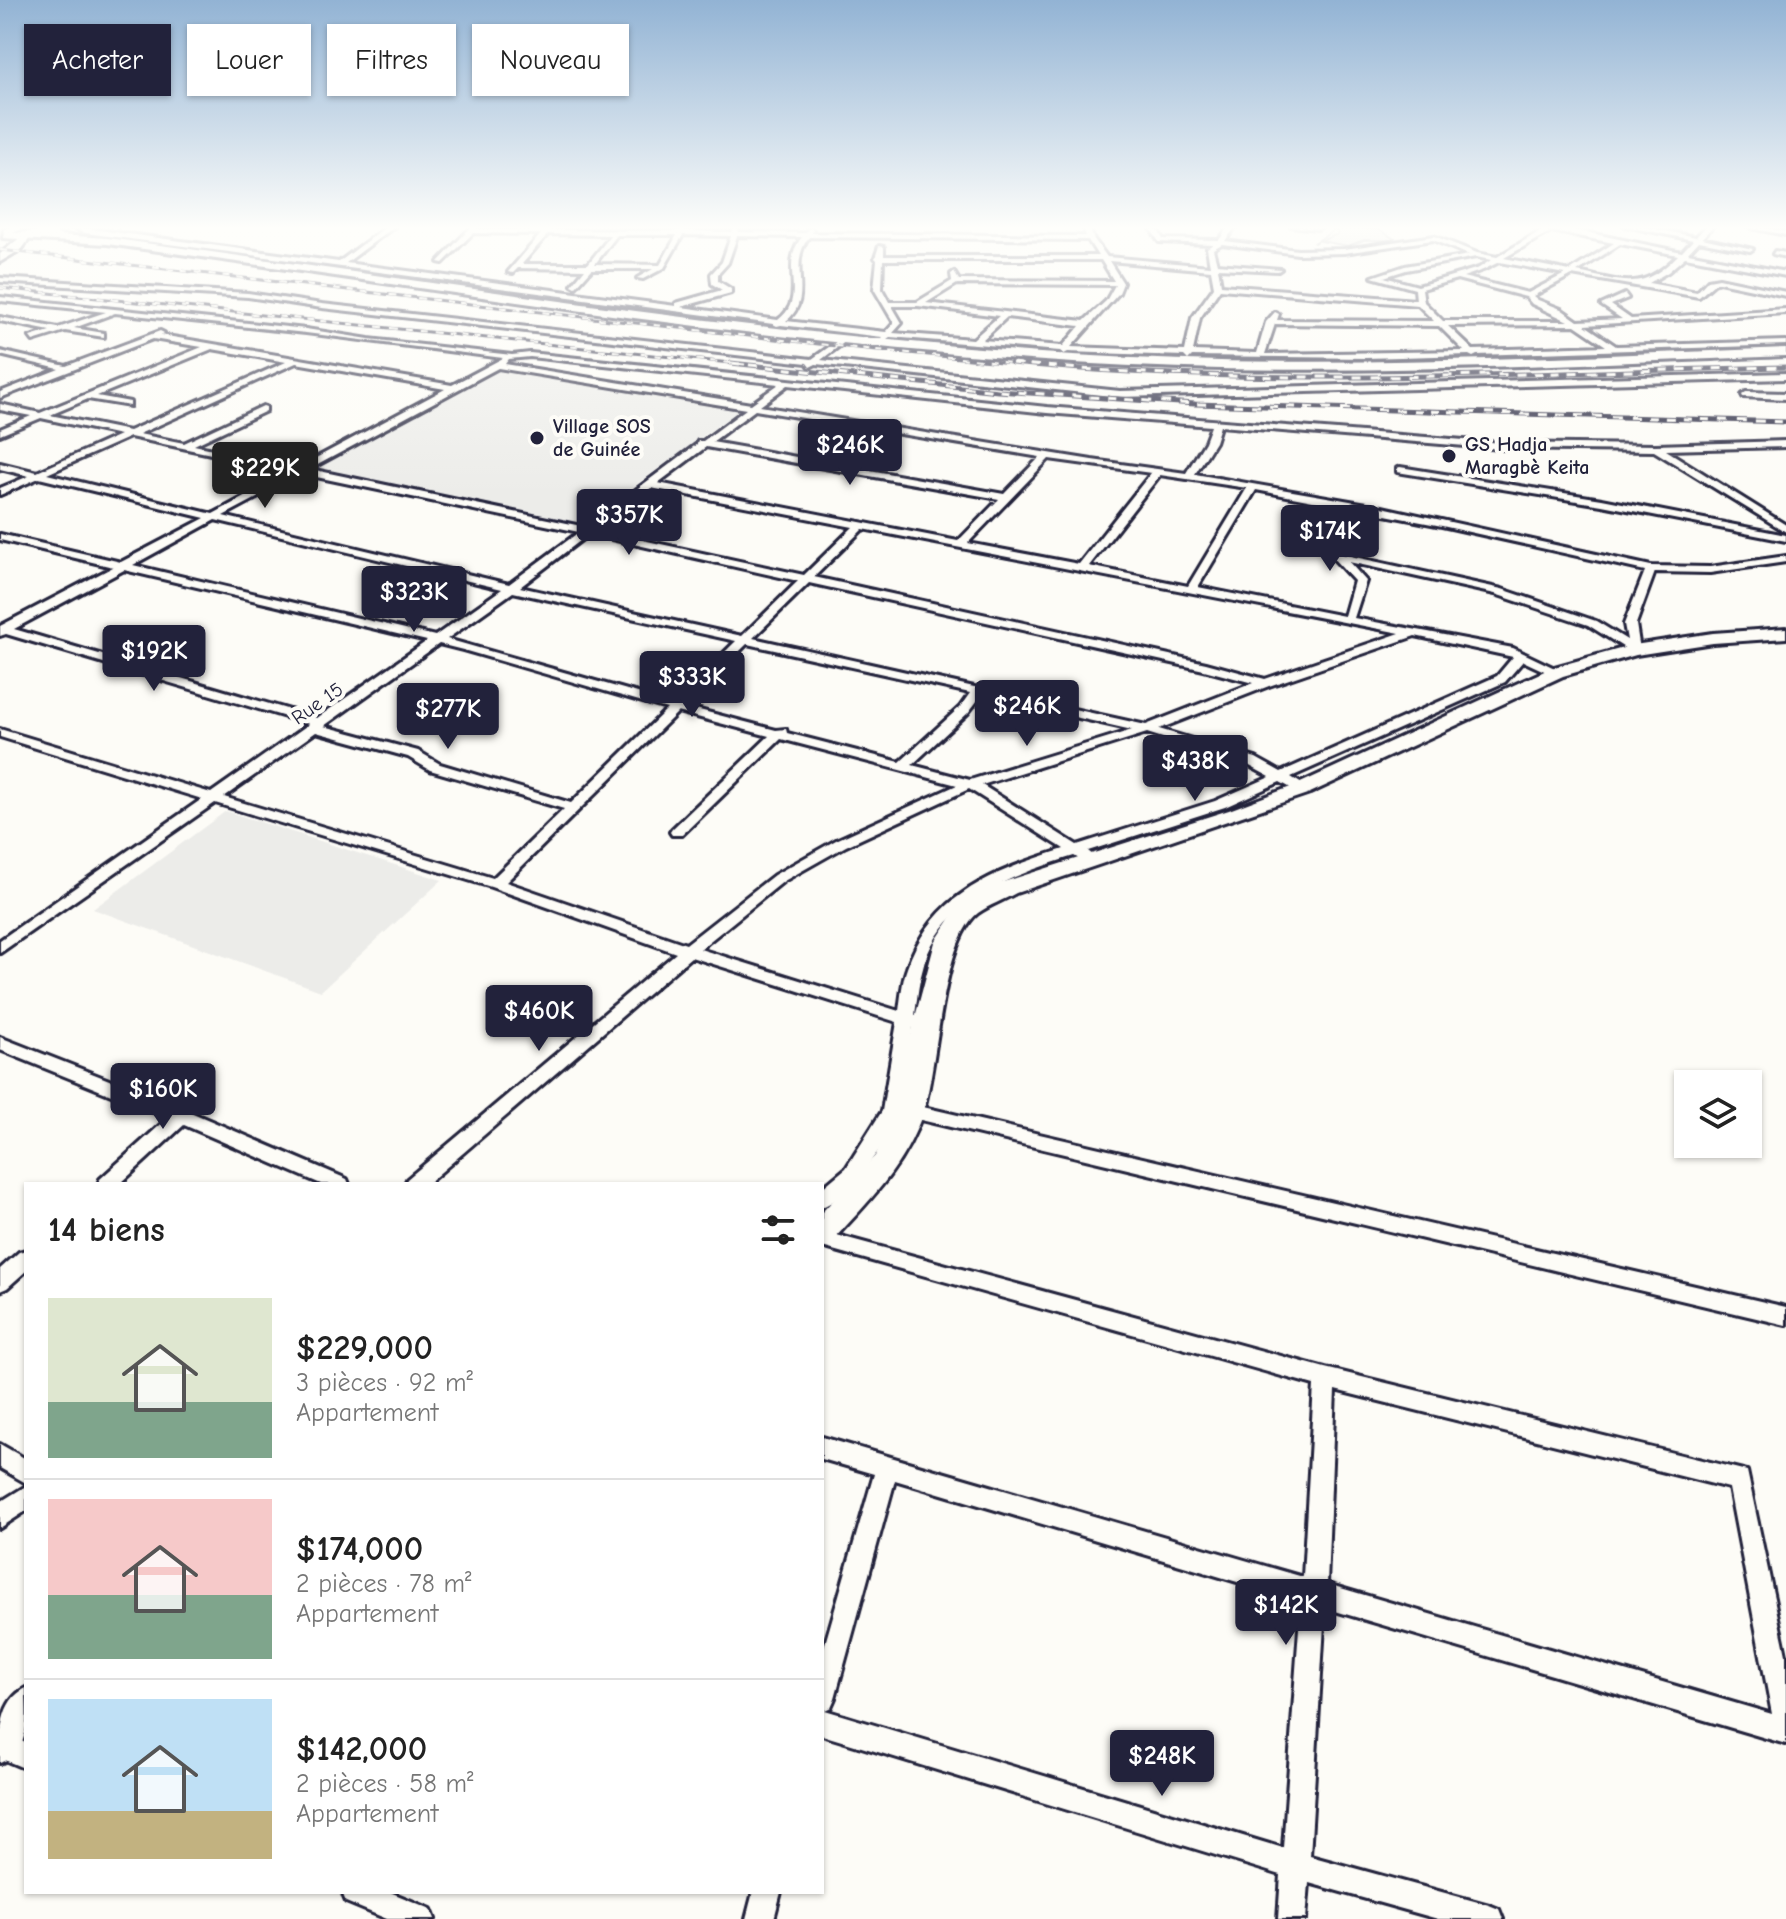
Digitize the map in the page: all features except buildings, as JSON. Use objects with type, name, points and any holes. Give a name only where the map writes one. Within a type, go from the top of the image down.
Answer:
[{"type":"main road","points":[[667,316],[843,339],[1079,359],[1219,365],[1428,363],[1786,347]]},
{"type":"main road","points":[[717,316],[886,337],[1064,351],[1188,356],[1786,347]]},
{"type":"main road","points":[[824,1230],[886,1163],[910,1111],[917,1021],[947,942],[968,909],[1008,888],[1086,857],[1293,784],[1557,672],[1634,650],[1713,638],[1786,633]]},
{"type":"main road","points":[[0,1744],[24,1710]]},
{"type":"street","points":[[33,339],[103,316]]},
{"type":"street","points":[[161,316],[512,357],[530,355],[1047,410],[1502,446],[1656,448],[1786,444]]},
{"type":"street","points":[[410,316],[962,378],[1134,394],[1786,376]]},
{"type":"street","points":[[778,324],[792,316]]},
{"type":"street","points":[[886,337],[898,323],[894,316]]},
{"type":"street","points":[[974,343],[1004,316]]},
{"type":"street","points":[[1018,316],[1086,324]]},
{"type":"street","points":[[886,337],[1064,351],[1068,341],[1094,316]]},
{"type":"street","points":[[1198,316],[1188,356],[1472,354]]},
{"type":"street","points":[[1260,356],[1274,316]]},
{"type":"street","points":[[1433,316],[1472,354]]},
{"type":"street","points":[[1563,316],[1618,350]]},
{"type":"street","points":[[1622,316],[1627,319]]},
{"type":"street","points":[[1270,322],[1440,323],[1741,316]]},
{"type":"street","points":[[0,319],[101,335]]},
{"type":"street","points":[[0,395],[195,319]]},
{"type":"street","points":[[151,336],[453,388]]},
{"type":"street","name":"Rue 15","points":[[0,948],[511,588],[843,339]]},
{"type":"street","points":[[0,432],[211,347]]},
{"type":"street","points":[[0,353],[67,369]]},
{"type":"street","points":[[1,630],[512,357]]},
{"type":"street","points":[[0,492],[294,361]]},
{"type":"street","points":[[497,365],[1253,487],[1376,509],[1651,569],[1710,570],[1786,559]]},
{"type":"street","points":[[962,378],[969,370],[1095,382],[1183,385]]},
{"type":"street","points":[[1746,395],[1786,396]]},
{"type":"street","points":[[87,396],[127,404]]},
{"type":"street","points":[[0,407],[806,578],[1206,667],[1265,683]]},
{"type":"street","points":[[185,446],[263,409]]},
{"type":"street","points":[[1189,476],[1210,442],[1217,422]]},
{"type":"street","points":[[701,443],[1004,497]]},
{"type":"street","points":[[1656,448],[1786,529]]},
{"type":"street","points":[[959,546],[1047,455]]},
{"type":"street","points":[[0,466],[511,588],[1147,729],[1251,761],[1293,784],[1501,679],[1521,656]]},
{"type":"street","points":[[1400,470],[1602,502],[1786,538]]},
{"type":"street","points":[[1081,569],[1158,471]]},
{"type":"street","points":[[647,484],[1509,651],[1557,672]]},
{"type":"street","points":[[1191,590],[1253,487]]},
{"type":"street","points":[[496,884],[860,526]]},
{"type":"street","points":[[1311,528],[1360,581],[1348,620]]},
{"type":"street","points":[[0,537],[509,659],[677,708],[781,732],[970,784],[1086,857]]},
{"type":"street","points":[[1339,557],[1498,591],[1592,623],[1634,650]]},
{"type":"street","points":[[1634,650],[1630,624],[1651,569]]},
{"type":"street","points":[[1,630],[413,754],[435,767],[574,808]]},
{"type":"street","points":[[416,1182],[688,951],[779,878],[841,843],[970,784],[1147,729],[1265,683],[1413,633]]},
{"type":"street","points":[[904,765],[964,710],[977,692]]},
{"type":"street","points":[[677,832],[781,732]]},
{"type":"street","points":[[0,733],[496,884],[688,951],[917,1021],[891,1112],[853,1173],[824,1197]]},
{"type":"street","points":[[0,1043],[335,1182]]},
{"type":"street","points":[[910,1111],[1786,1316]]},
{"type":"street","points":[[109,1182],[182,1116]]},
{"type":"street","points":[[824,1240],[1325,1378],[1739,1479],[1786,1719]]},
{"type":"street","points":[[0,1282],[24,1260]]},
{"type":"street","points":[[1292,1919],[1325,1378]]},
{"type":"street","points":[[824,1449],[1786,1731]]},
{"type":"street","points":[[0,1455],[24,1471]]},
{"type":"street","points":[[824,1691],[887,1468]]},
{"type":"street","points":[[0,1516],[24,1498]]},
{"type":"street","points":[[824,1723],[1294,1865],[1489,1919]]},
{"type":"street","points":[[0,1744],[24,1755]]},
{"type":"street","points":[[361,1894],[421,1919]]},
{"type":"street","points":[[760,1919],[766,1894]]},
{"type":"shaded area","name":"Village SOS de Guinée","points":[[504,368],[743,407],[580,525],[315,469]]},
{"type":"shaded area","points":[[226,811],[442,880],[321,991],[93,909]]},
{"type":"railway","points":[[268,316],[750,365]]},
{"type":"railway","points":[[571,316],[1032,365]]},
{"type":"railway","points":[[731,363],[998,391],[1195,404],[1786,422]]},
{"type":"railway","points":[[1012,363],[1108,371],[1302,377],[1786,367]]},
{"type":"place","name":"Village SOS de Guinée","points":[[537,438]]},
{"type":"place","name":"GS Hadja Maragbè Keita","points":[[1449,456]]}]
